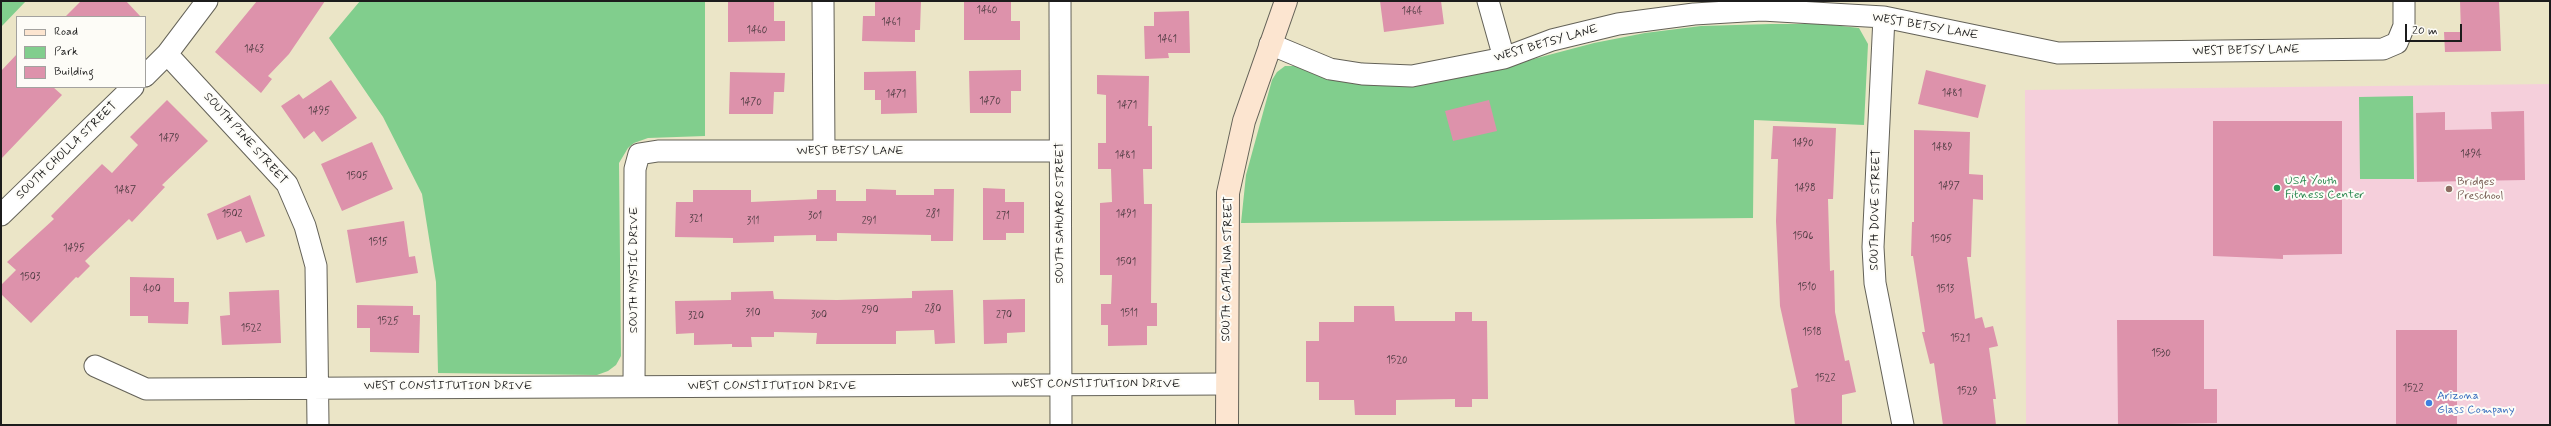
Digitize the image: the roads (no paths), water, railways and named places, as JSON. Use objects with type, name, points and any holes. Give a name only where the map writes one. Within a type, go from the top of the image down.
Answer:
[{"type":"street","points":[[146,75],[168,54],[207,1]]},
{"type":"street","points":[[823,1],[824,151]]},
{"type":"street","name":"SOUTH SAHUARO STREET","points":[[1060,1],[1061,425]]},
{"type":"street","name":"SOUTH CATALINA STREET","points":[[1227,425],[1228,193],[1244,122],[1286,1]]},
{"type":"street","points":[[1488,1],[1504,58]]},
{"type":"street","name":"WEST BETSY LANE","points":[[1270,44],[1330,69],[1362,74],[1412,76],[1504,58],[1552,40],[1618,24],[1694,14],[1762,10],[1884,17],[2058,53],[2383,49],[2397,43],[2404,26],[2404,1]]},
{"type":"street","name":"SOUTH DOVE STREET","points":[[1884,17],[1873,247],[1875,283],[1903,425]]},
{"type":"street","name":"SOUTH PINE STREET","points":[[168,54],[287,184],[305,226],[316,266],[318,425]]},
{"type":"street","name":"SOUTH CHOLLA STREET","points":[[1,215],[132,88]]},
{"type":"street","name":"WEST BETSY LANE","points":[[640,154],[658,151],[1060,151]]},
{"type":"street","name":"SOUTH MYSTIC DRIVE","points":[[634,386],[635,169],[640,154]]},
{"type":"street","name":"WEST CONSTITUTION DRIVE","points":[[96,366],[146,389],[318,387],[1227,384]]},
{"type":"place","name":"USA Youth Fitness Center","points":[[2277,188]]},
{"type":"place","name":"Bridges Preschool","points":[[2449,189]]},
{"type":"place","name":"Arizona Glass Company","points":[[2429,403]]}]
